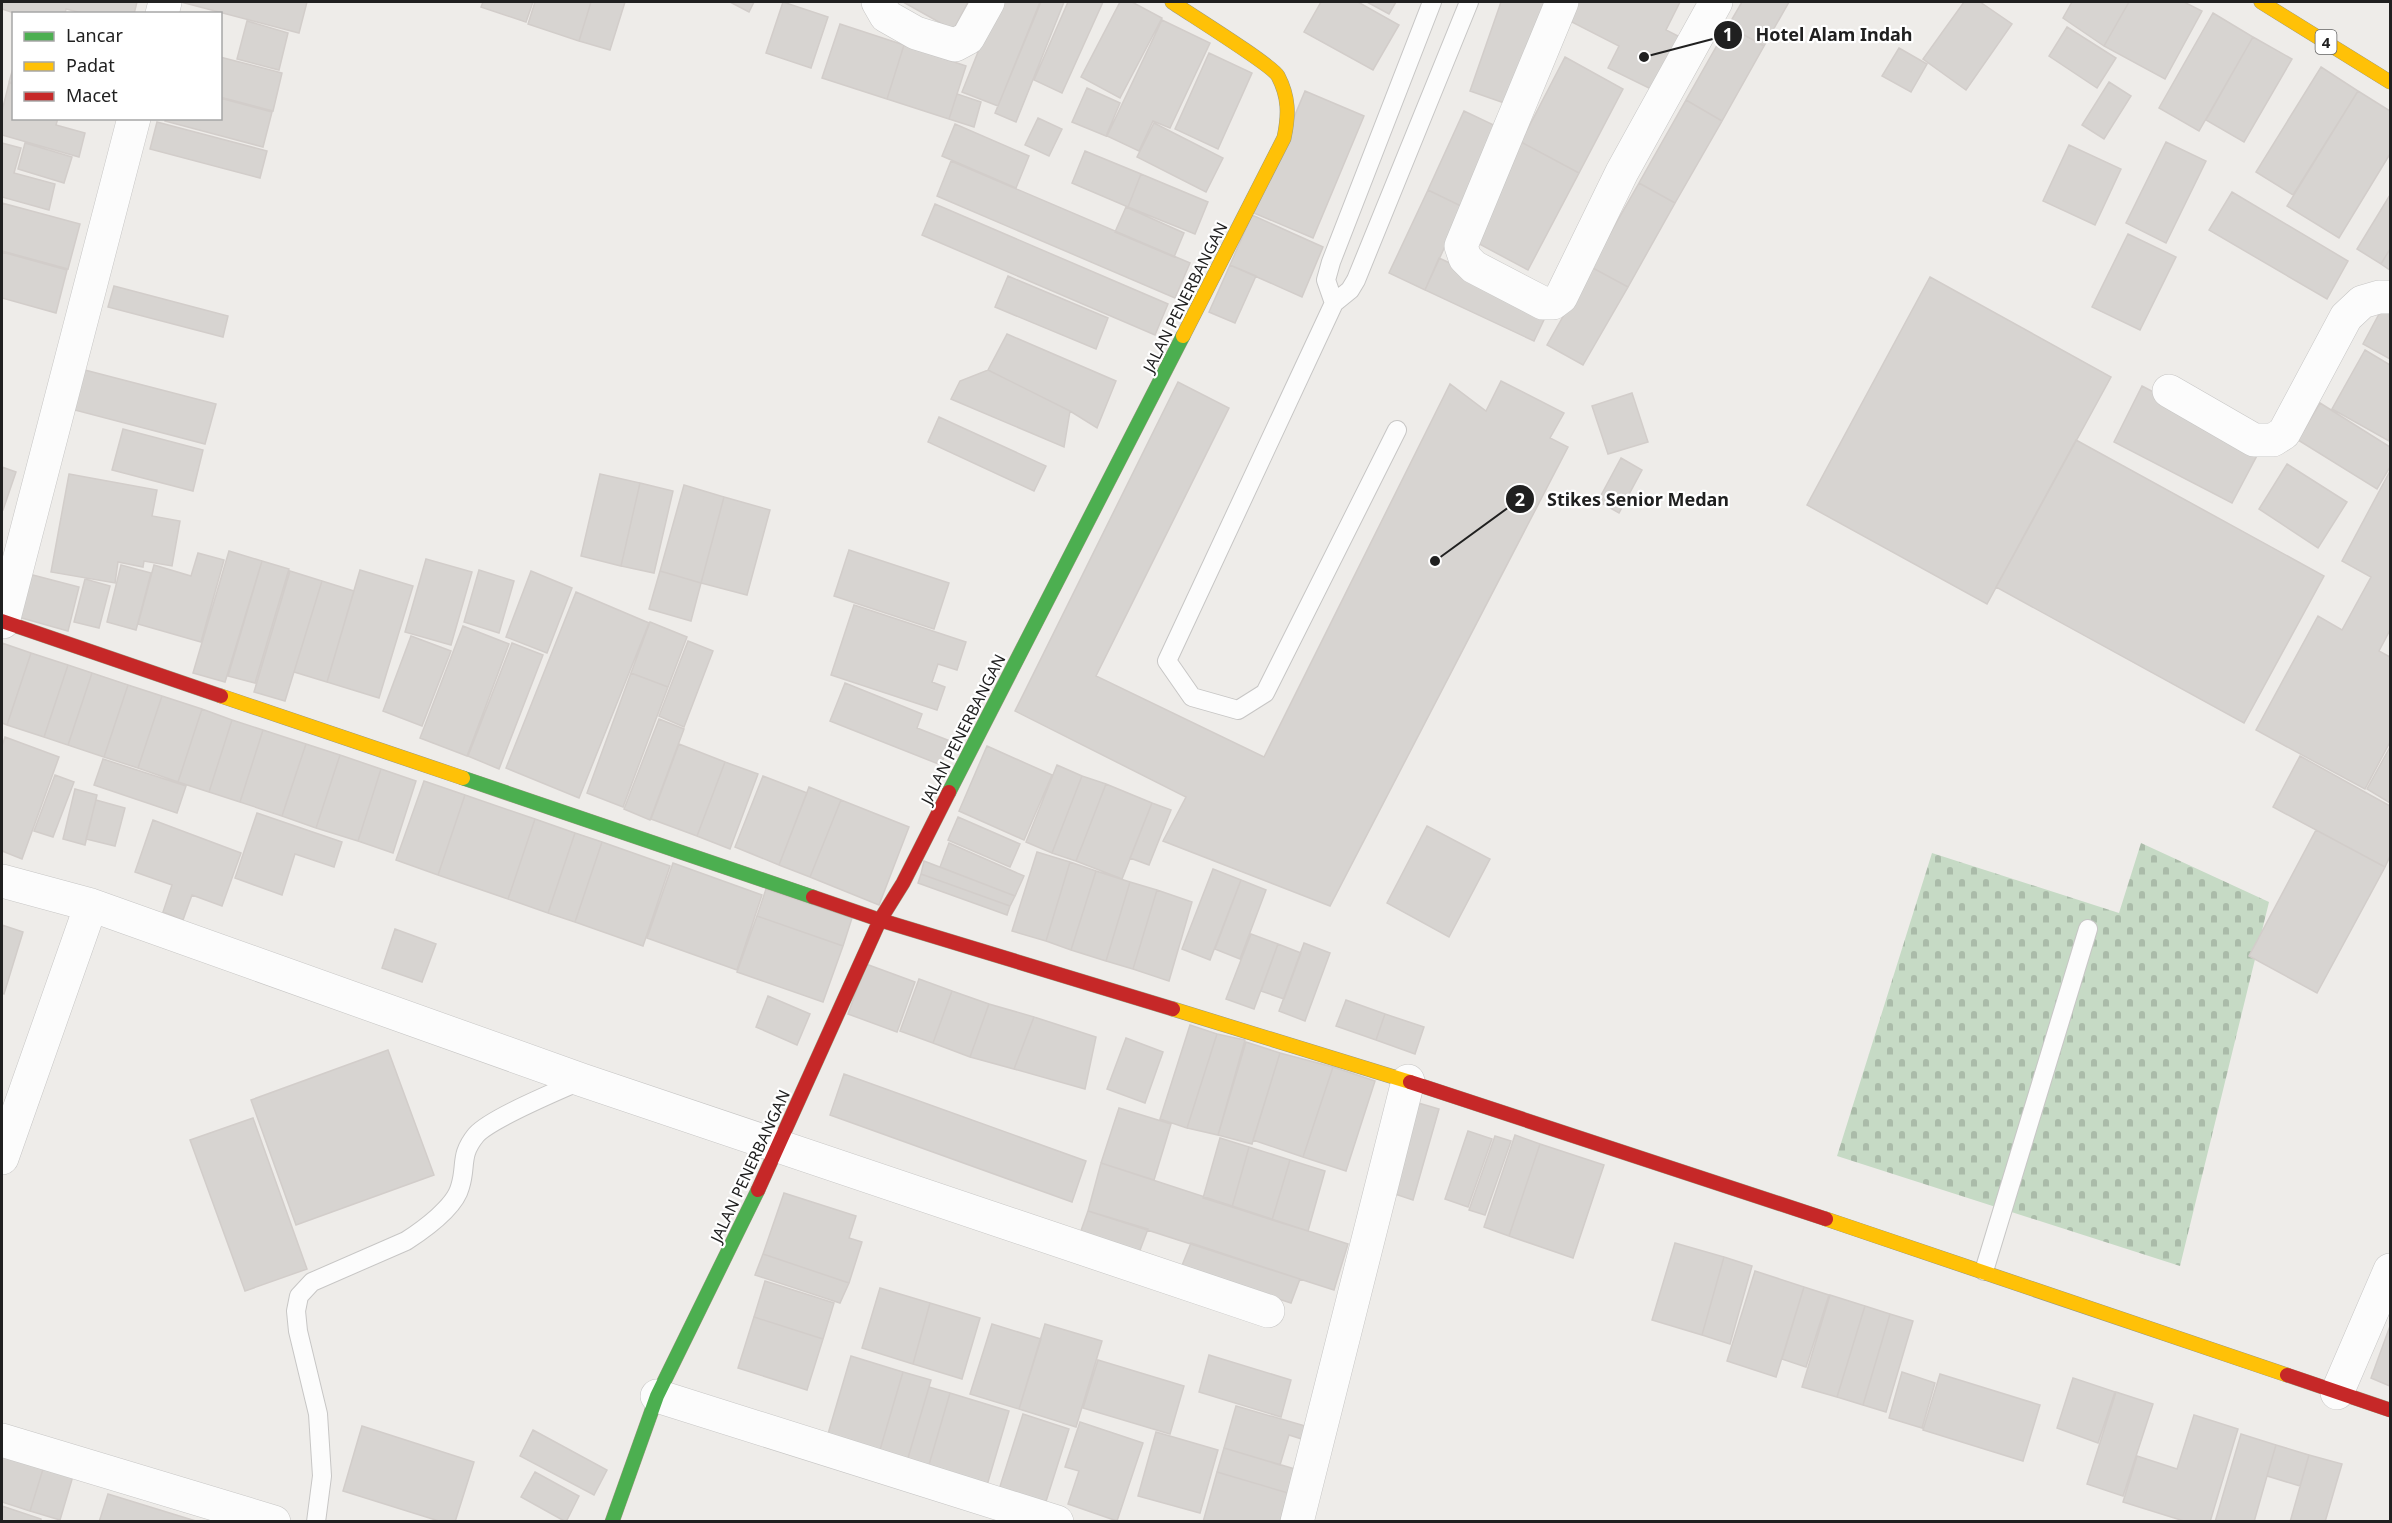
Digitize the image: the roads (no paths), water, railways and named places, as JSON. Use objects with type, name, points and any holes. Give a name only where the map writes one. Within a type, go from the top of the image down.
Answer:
[{"type":"main road","name":"JALAN PENERBANGAN","points":[[612,1521],[657,1396],[779,1148],[880,920],[909,872],[1284,138],[1288,121],[1288,100],[1277,74],[1172,2]]},
{"type":"main road","name":"4","points":[[2261,2],[2391,82]]},
{"type":"main road","points":[[2,621],[880,920],[1408,1081],[2391,1410]]},
{"type":"street","points":[[878,2],[886,16],[896,22],[916,33],[956,45],[968,38],[988,2]]},
{"type":"street","points":[[1562,2],[1461,246],[1465,258],[1474,267],[1543,303],[1553,303],[1561,297],[1622,172],[1716,2]]},
{"type":"street","points":[[2,621],[133,120]]},
{"type":"street","points":[[2169,391],[2254,440],[2273,440],[2284,433],[2346,317],[2362,302],[2379,297],[2391,297]]},
{"type":"street","points":[[2,881],[91,905],[779,1148],[1268,1311]]},
{"type":"street","points":[[2,1158],[91,905]]},
{"type":"street","points":[[1297,1521],[1408,1081]]},
{"type":"street","points":[[2337,1393],[2391,1270]]},
{"type":"street","points":[[657,1396],[1057,1521]]},
{"type":"street","points":[[2,1440],[274,1521]]},
{"type":"lane","points":[[1334,303],[1326,280],[1331,262],[1432,2]]},
{"type":"lane","points":[[1397,430],[1265,693],[1238,710],[1192,697],[1167,661],[1334,303],[1350,290],[1356,280],[1469,2]]},
{"type":"lane","points":[[1984,1272],[2088,929]]},
{"type":"lane","points":[[316,1521],[322,1476],[318,1413],[298,1331],[296,1311],[299,1296],[312,1282],[406,1241],[417,1233],[448,1206],[460,1188],[464,1154],[477,1134],[505,1117],[582,1080]]},
{"type":"place","name":"Hotel Alam Indah","points":[[1644,57]]},
{"type":"place","name":"Stikes Senior Medan","points":[[1435,561]]}]
